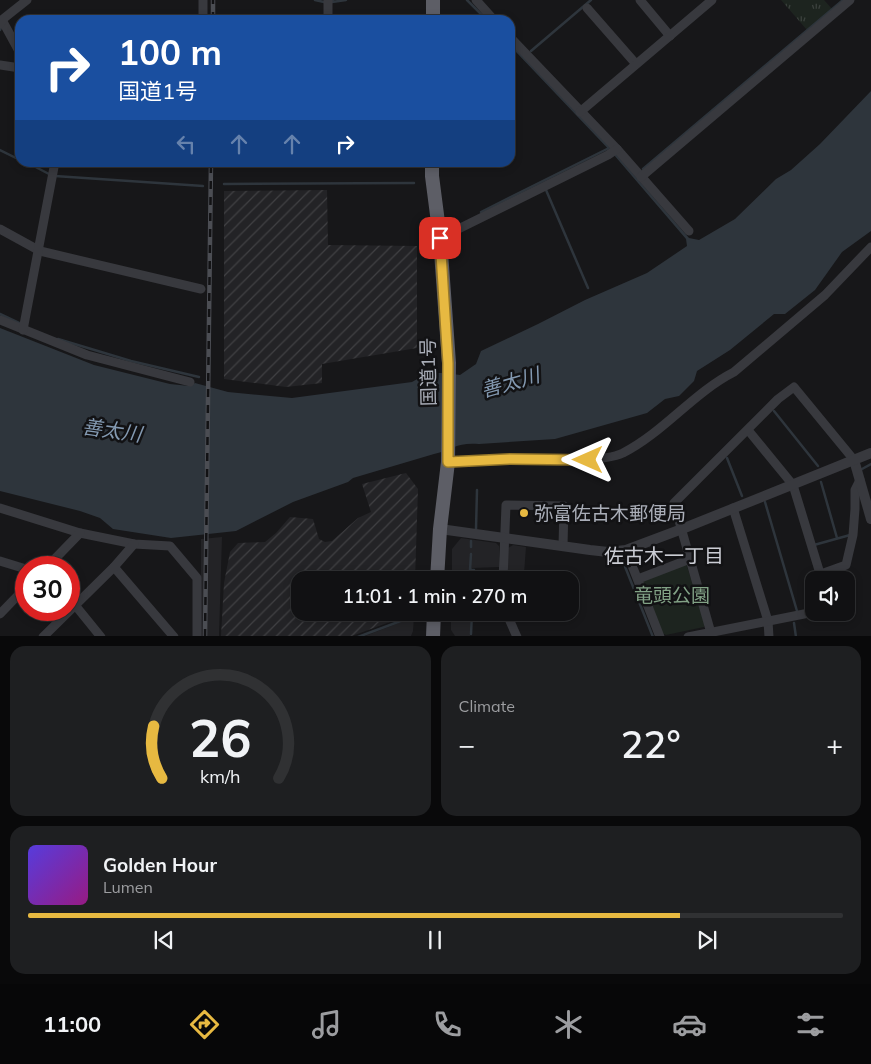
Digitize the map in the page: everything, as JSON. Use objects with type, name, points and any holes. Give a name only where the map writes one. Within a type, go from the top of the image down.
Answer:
[{"type":"highway","points":[[433,0],[433,15]]},
{"type":"highway","name":"国道1号","points":[[432,167],[440,238],[448,363],[448,462],[437,571]]},
{"type":"highway","points":[[433,636],[434,621]]},
{"type":"street","points":[[15,44],[1,19],[27,0]]},
{"type":"street","points":[[202,0],[203,15]]},
{"type":"street","points":[[328,0],[328,15]]},
{"type":"street","points":[[476,0],[490,15]]},
{"type":"street","points":[[640,0],[670,36]]},
{"type":"street","points":[[580,112],[712,0]]},
{"type":"street","points":[[641,177],[850,0]]},
{"type":"street","points":[[587,8],[636,64]]},
{"type":"street","points":[[515,42],[617,149],[689,231]]},
{"type":"street","points":[[0,65],[15,67]]},
{"type":"street","points":[[440,238],[617,149]]},
{"type":"street","points":[[23,330],[40,251],[54,167]]},
{"type":"street","points":[[0,229],[40,251],[201,289]]},
{"type":"street","points":[[448,462],[510,459],[588,460],[623,453],[653,433],[721,379],[734,372],[825,295],[871,247]]},
{"type":"street","points":[[0,320],[87,355],[190,382]]},
{"type":"street","points":[[711,633],[674,503],[778,399],[794,387],[854,460],[871,519]]},
{"type":"street","points":[[748,430],[793,485],[819,571]]},
{"type":"street","points":[[440,529],[608,552],[626,550],[871,453]]},
{"type":"street","points":[[834,571],[846,565],[853,535],[854,490],[860,480]]},
{"type":"street","points":[[503,571],[506,505],[564,506],[563,546]]},
{"type":"street","points":[[0,508],[80,533],[134,544],[170,546],[198,578],[197,636]]},
{"type":"street","points":[[733,508],[768,621],[769,636]]},
{"type":"street","points":[[58,556],[80,533]]},
{"type":"street","points":[[80,600],[114,567],[134,544]]},
{"type":"street","points":[[626,550],[660,636]]},
{"type":"street","points":[[638,579],[690,559]]},
{"type":"street","points":[[0,561],[15,566]]},
{"type":"street","points":[[114,567],[174,636]]},
{"type":"street","points":[[0,614],[15,599]]},
{"type":"street","points":[[80,611],[101,636]]},
{"type":"street","points":[[688,636],[805,614]]},
{"type":"street","points":[[43,636],[58,621]]},
{"type":"street","points":[[510,621],[517,636]]},
{"type":"shaded area","points":[[327,190],[328,245],[417,246],[417,348],[322,364],[322,383],[286,387],[224,379],[224,191]]},
{"type":"shaded area","points":[[406,473],[418,489],[415,571],[291,571],[291,621],[392,621],[352,636],[221,636],[224,583],[230,552],[238,543],[265,542],[290,517],[313,519],[319,539],[325,542],[332,541],[358,518],[371,512],[362,484]]},
{"type":"shaded area","points":[[222,537],[219,636],[201,636],[201,539]]},
{"type":"shaded area","points":[[461,538],[496,543],[499,546],[499,567],[472,568],[472,571],[452,571],[452,549]]},
{"type":"shaded area","points":[[513,545],[526,547],[524,571],[508,571],[508,548]]},
{"type":"shaded area","points":[[404,621],[414,621],[411,636],[365,636]]},
{"type":"shaded area","points":[[451,621],[471,621],[470,636],[455,636],[451,630]]},
{"type":"green space","points":[[781,0],[824,0],[832,9],[807,30]]},
{"type":"green space","name":"竜頭公園","points":[[686,563],[705,624],[704,627],[666,635],[662,633],[641,581]]},
{"type":"water","name":"善太川","points":[[871,91],[871,231],[842,252],[815,290],[785,314],[774,314],[730,350],[697,371],[694,381],[679,396],[665,399],[647,413],[555,439],[461,445],[353,478],[348,482],[293,502],[236,531],[171,538],[113,529],[100,518],[80,511],[0,491],[0,328],[94,365],[170,384],[189,386],[195,383],[228,392],[292,398],[412,382],[435,373],[460,375],[476,364],[481,351],[585,300],[647,273],[687,246],[686,239],[614,155],[616,154],[689,238],[699,240],[735,219],[776,179],[791,170],[820,144]]},
{"type":"waterway","points":[[315,0],[324,2]]},
{"type":"waterway","points":[[333,0],[332,2],[346,0]]},
{"type":"waterway","points":[[467,0],[482,15]]},
{"type":"waterway","points":[[531,51],[591,0]]},
{"type":"waterway","points":[[643,169],[843,0]]},
{"type":"waterway","points":[[481,212],[609,148],[515,49]]},
{"type":"waterway","points":[[0,150],[15,158]]},
{"type":"waterway","points":[[36,167],[49,174]]},
{"type":"waterway","points":[[55,176],[203,186]]},
{"type":"waterway","points":[[224,184],[414,183]]},
{"type":"waterway","points":[[546,190],[588,288]]},
{"type":"waterway","points":[[0,314],[19,323]]},
{"type":"waterway","points":[[58,339],[131,361],[199,377]]},
{"type":"waterway","points":[[774,411],[818,466]]},
{"type":"waterway","points":[[727,458],[742,496]]},
{"type":"waterway","points":[[862,469],[871,464]]},
{"type":"waterway","points":[[821,482],[837,538]]},
{"type":"waterway","points":[[476,529],[477,490]]},
{"type":"waterway","points":[[765,502],[797,611]]},
{"type":"waterway","points":[[814,545],[850,535]]},
{"type":"waterway","points":[[471,541],[471,547]]},
{"type":"waterway","points":[[471,554],[470,570],[474,571]]},
{"type":"waterway","points":[[622,559],[653,636]]},
{"type":"waterway","points":[[361,636],[401,621]]},
{"type":"waterway","points":[[471,634],[472,621]]},
{"type":"waterway","points":[[794,623],[796,636]]},
{"type":"railway","points":[[213,0],[213,15]]},
{"type":"railway","points":[[205,636],[211,167]]},
{"type":"place","name":"弥富佐古木郵便局","points":[[524,513]]},
{"type":"district","name":"佐古木一丁目","points":[[664,555]]},
{"type":"route","points":[[440,238],[448,363],[448,462],[510,459],[588,460]]}]
